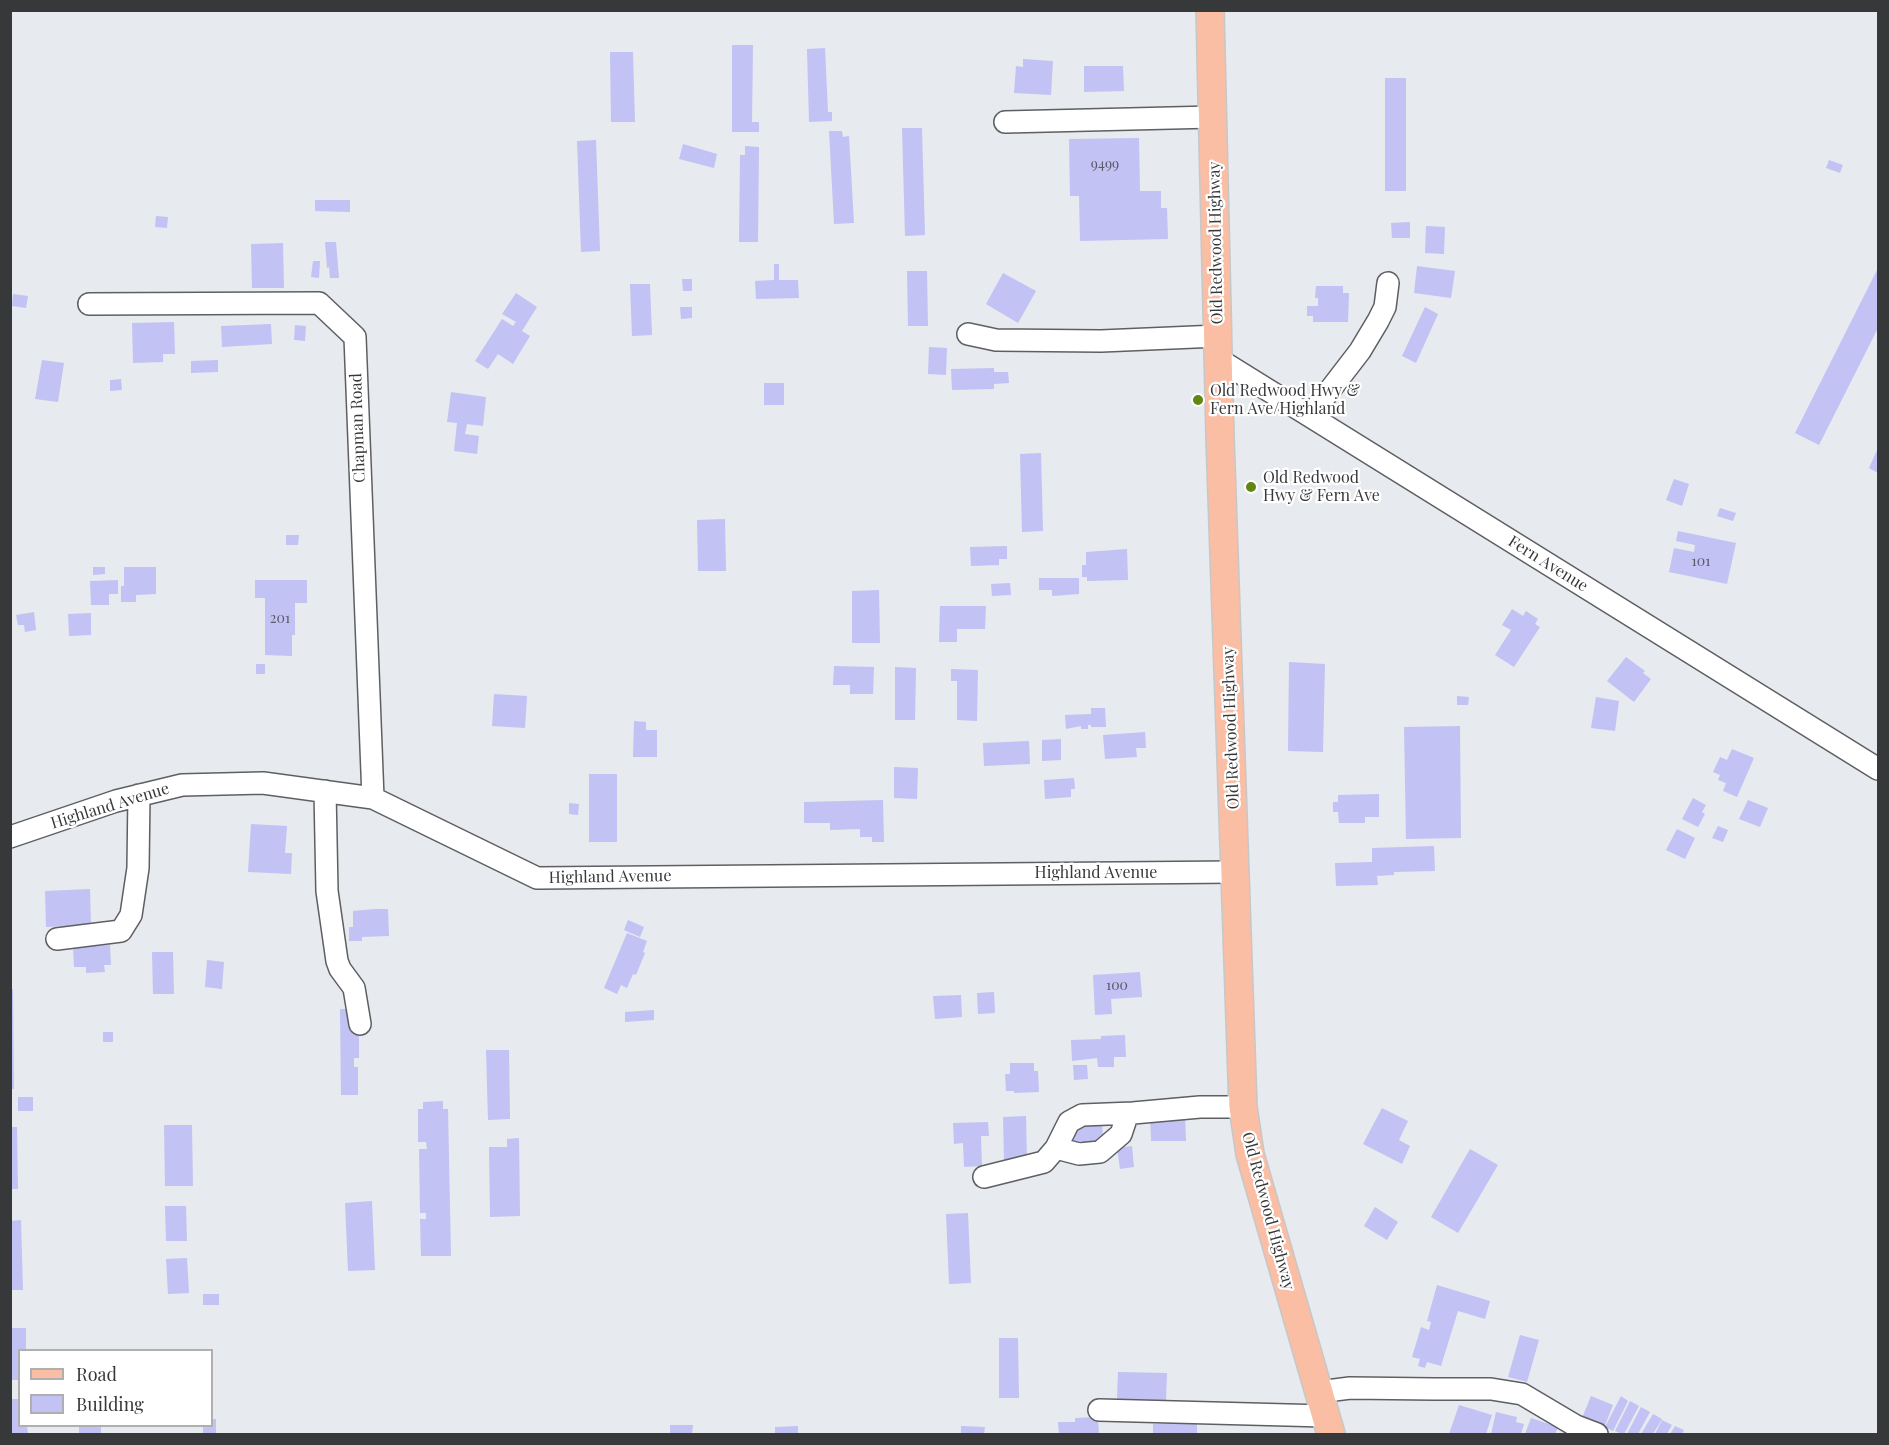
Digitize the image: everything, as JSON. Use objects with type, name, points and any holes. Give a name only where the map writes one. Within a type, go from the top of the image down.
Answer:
[{"type":"main road","name":"Old Redwood Highway","points":[[1210,10],[1218,347],[1243,1107],[1252,1162],[1325,1414]]},
{"type":"street","points":[[1005,122],[1214,117]]},
{"type":"street","points":[[1310,416],[1360,351],[1378,321],[1385,307],[1388,283]]},
{"type":"street","name":"Chapman Road","points":[[89,304],[319,303],[355,336],[373,798]]},
{"type":"street","points":[[968,334],[996,340],[1101,341],[1218,347]]},
{"type":"street","name":"Fern Avenue","points":[[1218,347],[1310,416],[1878,769]]},
{"type":"street","name":"Highland Avenue","points":[[10,837],[116,801],[182,785],[263,783],[373,798],[537,878],[1236,872]]},
{"type":"street","points":[[325,791],[327,891],[337,961],[354,988],[360,1023]]},
{"type":"street","points":[[57,939],[121,931],[131,915],[138,868],[139,795]]},
{"type":"street","points":[[984,1176],[1044,1162],[1056,1148],[1070,1122],[1082,1115],[1125,1114],[1200,1107],[1243,1107]]},
{"type":"street","points":[[1056,1148],[1071,1154],[1100,1152],[1121,1134],[1125,1114]]},
{"type":"street","points":[[1099,1410],[1325,1414],[1350,1388],[1491,1389],[1522,1394],[1576,1426],[1597,1434]]},
{"type":"building","points":[[732,45],[753,45],[752,122],[759,122],[759,132],[732,132]]},
{"type":"building","points":[[825,48],[828,112],[832,112],[832,121],[809,122],[807,49]]},
{"type":"building","points":[[610,52],[633,52],[635,122],[611,122]]},
{"type":"building","points":[[1023,59],[1053,61],[1051,95],[1014,93],[1016,66],[1023,67]]},
{"type":"building","points":[[1084,66],[1123,66],[1124,91],[1084,92]]},
{"type":"building","points":[[1385,78],[1406,78],[1406,191],[1385,191]]},
{"type":"building","points":[[902,128],[922,128],[925,235],[905,236]]},
{"type":"building","points":[[829,131],[842,131],[843,137],[849,136],[854,223],[834,224]]},
{"type":"building","points":[[1139,138],[1140,191],[1161,191],[1161,208],[1167,208],[1168,239],[1080,241],[1079,196],[1070,196],[1069,139]]},
{"type":"building","points":[[596,140],[600,251],[581,252],[577,141]]},
{"type":"building","points":[[683,144],[717,154],[714,168],[679,159]]},
{"type":"building","points":[[745,146],[759,147],[758,242],[739,242],[740,155],[745,155]]},
{"type":"building","points":[[1829,160],[1843,165],[1840,173],[1826,168]]},
{"type":"building","points":[[315,200],[350,200],[350,212],[315,211]]},
{"type":"building","points":[[156,216],[168,217],[167,228],[155,227]]},
{"type":"building","points":[[1410,222],[1410,238],[1392,238],[1391,223]]},
{"type":"building","points":[[1426,226],[1445,227],[1444,254],[1425,253]]},
{"type":"building","points":[[325,242],[336,242],[339,278],[330,278]]},
{"type":"building","points":[[283,243],[284,288],[252,288],[251,244]]},
{"type":"building","points":[[313,261],[320,261],[319,278],[311,277]]},
{"type":"building","points":[[774,264],[779,264],[779,280],[798,280],[799,298],[756,299],[755,281],[774,280]]},
{"type":"building","points":[[1417,266],[1455,271],[1451,298],[1414,293]]},
{"type":"building","points":[[1878,268],[1878,328],[1819,445],[1795,433]]},
{"type":"building","points":[[907,271],[927,271],[928,326],[908,326]]},
{"type":"building","points":[[1003,273],[1036,291],[1018,323],[986,304]]},
{"type":"building","points":[[682,279],[692,279],[692,291],[683,291]]},
{"type":"building","points":[[630,284],[650,284],[652,335],[632,336]]},
{"type":"building","points":[[1316,286],[1343,286],[1343,293],[1349,293],[1348,322],[1313,322],[1313,316],[1307,316],[1307,306],[1318,306],[1318,298],[1315,298]]},
{"type":"building","points":[[516,293],[537,307],[522,331],[530,336],[513,364],[498,354],[488,369],[475,361],[502,319],[513,326],[516,322],[502,314]]},
{"type":"building","points":[[13,294],[28,296],[26,308],[12,306]]},
{"type":"building","points":[[680,307],[692,307],[692,318],[681,319]]},
{"type":"building","points":[[1425,307],[1438,314],[1416,363],[1402,356]]},
{"type":"building","points":[[174,322],[175,354],[163,354],[163,362],[133,363],[132,323]]},
{"type":"building","points":[[271,324],[272,344],[222,347],[221,326]]},
{"type":"building","points":[[295,325],[306,326],[305,341],[294,340]]},
{"type":"building","points":[[929,347],[947,348],[946,375],[928,374]]},
{"type":"building","points":[[42,360],[64,363],[58,402],[35,399]]},
{"type":"building","points":[[218,360],[218,372],[191,373],[191,361]]},
{"type":"building","points":[[994,368],[994,372],[1008,372],[1009,383],[994,384],[994,389],[952,390],[951,369]]},
{"type":"building","points":[[121,379],[122,390],[110,391],[110,380]]},
{"type":"building","points":[[764,383],[784,383],[784,405],[764,405]]},
{"type":"building","points":[[451,392],[486,397],[483,426],[467,424],[465,434],[479,436],[477,454],[454,451],[457,423],[447,422]]},
{"type":"building","points":[[1878,448],[1878,473],[1869,468]]},
{"type":"building","points":[[1041,453],[1043,531],[1022,532],[1020,454]]},
{"type":"building","points":[[1674,479],[1689,484],[1682,506],[1666,500]]},
{"type":"building","points":[[1720,508],[1736,513],[1733,521],[1717,516]]},
{"type":"building","points":[[725,519],[726,571],[698,571],[697,520]]},
{"type":"building","points":[[1678,531],[1736,543],[1727,584],[1669,572],[1674,548],[1694,552],[1695,545],[1676,541]]},
{"type":"building","points":[[286,535],[299,535],[298,545],[286,545]]},
{"type":"building","points":[[1007,546],[1007,559],[999,559],[999,565],[971,566],[970,547]]},
{"type":"building","points":[[1127,549],[1128,580],[1087,581],[1087,577],[1082,577],[1082,565],[1086,565],[1086,552]]},
{"type":"building","points":[[93,567],[105,567],[105,574],[93,575]]},
{"type":"building","points":[[124,567],[156,567],[156,594],[136,595],[136,602],[121,602]]},
{"type":"building","points":[[1039,578],[1079,578],[1079,594],[1052,596],[1052,590],[1039,590]]},
{"type":"building","points":[[118,580],[118,594],[109,594],[109,605],[91,605],[90,581]]},
{"type":"building","points":[[255,580],[307,580],[307,603],[295,603],[295,635],[292,635],[292,656],[265,655],[265,598],[255,598]]},
{"type":"building","points":[[1010,583],[1011,595],[992,596],[991,584]]},
{"type":"building","points":[[879,590],[880,643],[852,643],[852,591]]},
{"type":"building","points":[[940,606],[986,606],[985,629],[957,629],[957,642],[939,642]]},
{"type":"building","points":[[1512,609],[1523,616],[1526,611],[1538,619],[1535,624],[1540,627],[1514,667],[1495,655],[1511,630],[1502,625]]},
{"type":"building","points":[[34,612],[36,630],[25,632],[24,625],[18,625],[16,615]]},
{"type":"building","points":[[91,613],[91,635],[69,636],[68,614]]},
{"type":"building","points":[[1626,657],[1645,671],[1643,673],[1651,679],[1634,702],[1607,681]]},
{"type":"building","points":[[1289,662],[1325,664],[1323,752],[1288,751]]},
{"type":"building","points":[[256,664],[265,664],[265,674],[256,674]]},
{"type":"building","points":[[834,666],[874,667],[873,694],[850,694],[850,685],[833,685]]},
{"type":"building","points":[[895,667],[916,668],[915,720],[895,720]]},
{"type":"building","points":[[951,669],[978,670],[977,721],[957,720],[957,681],[951,681]]},
{"type":"building","points":[[494,694],[527,696],[525,728],[492,726]]},
{"type":"building","points":[[1457,696],[1469,697],[1468,705],[1457,705]]},
{"type":"building","points":[[1596,697],[1619,701],[1615,731],[1591,728]]},
{"type":"building","points":[[1091,708],[1105,708],[1106,727],[1088,725],[1088,729],[1081,729],[1081,726],[1066,729],[1065,715],[1091,714]]},
{"type":"building","points":[[634,721],[646,722],[646,730],[657,730],[657,757],[633,757]]},
{"type":"building","points":[[1460,726],[1461,838],[1406,839],[1404,727]]},
{"type":"building","points":[[1145,732],[1146,748],[1136,748],[1137,757],[1105,759],[1103,735]]},
{"type":"building","points":[[1061,739],[1061,760],[1042,761],[1042,740]]},
{"type":"building","points":[[1029,741],[1030,764],[984,766],[983,743]]},
{"type":"building","points":[[1732,749],[1754,758],[1737,797],[1723,791],[1726,783],[1718,780],[1720,775],[1713,772],[1720,757],[1727,760]]},
{"type":"building","points":[[894,767],[918,768],[917,799],[894,798]]},
{"type":"building","points":[[589,774],[617,774],[617,842],[589,842]]},
{"type":"building","points":[[1074,778],[1075,789],[1071,789],[1071,797],[1045,799],[1044,780]]},
{"type":"building","points":[[1379,794],[1379,817],[1365,817],[1365,823],[1339,823],[1338,812],[1333,812],[1333,802],[1338,802],[1338,795]]},
{"type":"building","points":[[1693,798],[1706,805],[1702,812],[1705,814],[1698,827],[1682,819]]},
{"type":"building","points":[[883,800],[884,842],[872,842],[872,837],[860,837],[860,829],[830,830],[830,823],[804,823],[804,802]]},
{"type":"building","points":[[1748,800],[1768,808],[1760,827],[1739,819]]},
{"type":"building","points":[[569,803],[579,804],[578,815],[569,814]]},
{"type":"building","points":[[251,824],[287,826],[285,853],[292,853],[291,874],[248,872]]},
{"type":"building","points":[[1718,826],[1728,830],[1723,842],[1712,838]]},
{"type":"building","points":[[1677,829],[1695,838],[1685,859],[1666,850]]},
{"type":"building","points":[[1434,846],[1435,871],[1394,872],[1394,875],[1377,876],[1378,885],[1336,886],[1335,863],[1372,862],[1372,848]]},
{"type":"building","points":[[90,889],[91,925],[46,927],[45,891]]},
{"type":"building","points":[[388,909],[389,936],[362,937],[362,941],[349,941],[349,927],[353,927],[353,911]]},
{"type":"building","points":[[628,920],[644,927],[640,937],[624,930]]},
{"type":"building","points":[[627,933],[647,941],[636,975],[633,974],[627,988],[621,985],[617,994],[604,988]]},
{"type":"building","points":[[110,945],[111,965],[104,965],[105,972],[86,973],[86,967],[74,967],[73,947]]},
{"type":"building","points":[[152,952],[173,952],[174,994],[153,994]]},
{"type":"building","points":[[207,960],[224,962],[222,989],[205,987]]},
{"type":"building","points":[[1140,972],[1142,997],[1111,999],[1112,1014],[1095,1015],[1093,975]]},
{"type":"building","points":[[10,989],[13,989],[14,1089],[10,1089]]},
{"type":"building","points":[[994,992],[995,1013],[978,1014],[977,993]]},
{"type":"building","points":[[961,995],[962,1017],[935,1019],[933,996]]},
{"type":"building","points":[[340,1009],[359,1009],[359,1058],[354,1058],[354,1067],[358,1067],[358,1095],[341,1095]]},
{"type":"building","points":[[654,1010],[654,1020],[625,1022],[625,1012]]},
{"type":"building","points":[[103,1032],[113,1032],[113,1042],[103,1042]]},
{"type":"building","points":[[1125,1035],[1126,1057],[1114,1057],[1114,1067],[1098,1067],[1097,1058],[1072,1061],[1071,1040]]},
{"type":"building","points":[[486,1050],[509,1050],[510,1119],[488,1120]]},
{"type":"building","points":[[1010,1063],[1034,1063],[1034,1071],[1038,1071],[1039,1092],[1006,1091],[1005,1074],[1010,1074]]},
{"type":"building","points":[[1073,1065],[1087,1065],[1088,1079],[1074,1080]]},
{"type":"building","points":[[18,1097],[33,1097],[33,1111],[18,1111]]},
{"type":"building","points":[[443,1101],[443,1109],[448,1109],[451,1256],[421,1256],[420,1219],[426,1219],[426,1213],[420,1213],[419,1149],[427,1149],[426,1142],[418,1142],[418,1109],[423,1109],[423,1102]]},
{"type":"building","points":[[1382,1108],[1408,1121],[1399,1140],[1410,1146],[1402,1164],[1363,1144]]},
{"type":"building","points":[[1150,1114],[1185,1114],[1186,1141],[1151,1141]]},
{"type":"building","points":[[1026,1116],[1027,1160],[1004,1160],[1003,1117]]},
{"type":"building","points":[[1102,1120],[1103,1141],[1082,1150],[1082,1141],[1074,1141],[1074,1127],[1082,1121]]},
{"type":"building","points":[[988,1122],[989,1136],[981,1136],[982,1166],[964,1167],[963,1143],[954,1144],[953,1123]]},
{"type":"building","points":[[164,1125],[192,1125],[193,1186],[165,1186]]},
{"type":"building","points":[[10,1127],[17,1127],[18,1189],[10,1189]]},
{"type":"building","points":[[519,1138],[520,1216],[490,1217],[489,1147],[507,1147],[507,1139]]},
{"type":"building","points":[[1132,1146],[1134,1167],[1120,1169],[1117,1148]]},
{"type":"building","points":[[1470,1149],[1498,1165],[1458,1233],[1431,1217]]},
{"type":"building","points":[[372,1201],[375,1270],[348,1271],[345,1203]]},
{"type":"building","points":[[165,1206],[186,1206],[187,1241],[166,1241]]},
{"type":"building","points":[[1375,1207],[1398,1222],[1387,1240],[1364,1226]]},
{"type":"building","points":[[968,1213],[971,1283],[949,1284],[946,1214]]},
{"type":"building","points":[[21,1220],[23,1290],[10,1290],[10,1221]]},
{"type":"building","points":[[187,1258],[189,1293],[168,1294],[166,1259]]},
{"type":"building","points":[[1437,1285],[1490,1301],[1485,1319],[1458,1311],[1441,1366],[1427,1362],[1425,1368],[1418,1366],[1420,1359],[1412,1357],[1421,1327],[1429,1330],[1431,1322],[1427,1321]]},
{"type":"building","points":[[203,1294],[219,1294],[219,1305],[203,1305]]},
{"type":"building","points":[[10,1328],[26,1328],[26,1349],[18,1349],[18,1380],[10,1380]]},
{"type":"building","points":[[1520,1335],[1539,1340],[1527,1382],[1508,1377]]},
{"type":"building","points":[[999,1338],[1018,1338],[1019,1398],[999,1398]]},
{"type":"building","points":[[1118,1372],[1167,1373],[1166,1401],[1117,1399]]},
{"type":"building","points":[[1591,1396],[1613,1405],[1604,1428],[1582,1418]]},
{"type":"building","points":[[1621,1396],[1628,1401],[1613,1431],[1605,1427]]},
{"type":"building","points":[[10,1399],[18,1399],[18,1427],[27,1427],[28,1434],[10,1434]]},
{"type":"building","points":[[1630,1401],[1639,1406],[1622,1434],[1615,1431]]},
{"type":"building","points":[[1459,1405],[1492,1415],[1486,1434],[1449,1434]]},
{"type":"building","points":[[1641,1407],[1650,1412],[1638,1434],[1627,1434]]},
{"type":"building","points":[[1496,1412],[1517,1417],[1516,1422],[1524,1424],[1521,1434],[1491,1434]]},
{"type":"building","points":[[1653,1414],[1662,1419],[1653,1434],[1641,1434]]},
{"type":"building","points":[[1098,1417],[1099,1434],[1059,1434],[1058,1422],[1075,1422],[1075,1418]]},
{"type":"building","points":[[1531,1418],[1558,1427],[1555,1434],[1525,1434]]},
{"type":"building","points":[[213,1419],[216,1419],[216,1434],[203,1434],[203,1427],[213,1427]]},
{"type":"building","points":[[1662,1420],[1672,1425],[1667,1434],[1655,1434]]},
{"type":"building","points":[[1197,1422],[1197,1434],[1153,1434],[1153,1424]]},
{"type":"building","points":[[670,1425],[693,1425],[692,1434],[670,1434]]},
{"type":"building","points":[[798,1426],[798,1434],[775,1434],[775,1427]]},
{"type":"building","points":[[961,1426],[985,1427],[984,1434],[961,1434]]},
{"type":"building","points":[[1675,1426],[1684,1430],[1682,1434],[1670,1434]]},
{"type":"building","points":[[79,1427],[101,1427],[101,1434],[79,1434]]},
{"type":"place","name":"Old Redwood Hwy & Fern Ave/Highland","points":[[1198,400]]},
{"type":"place","name":"Old Redwood Hwy & Fern Ave","points":[[1251,487]]}]
